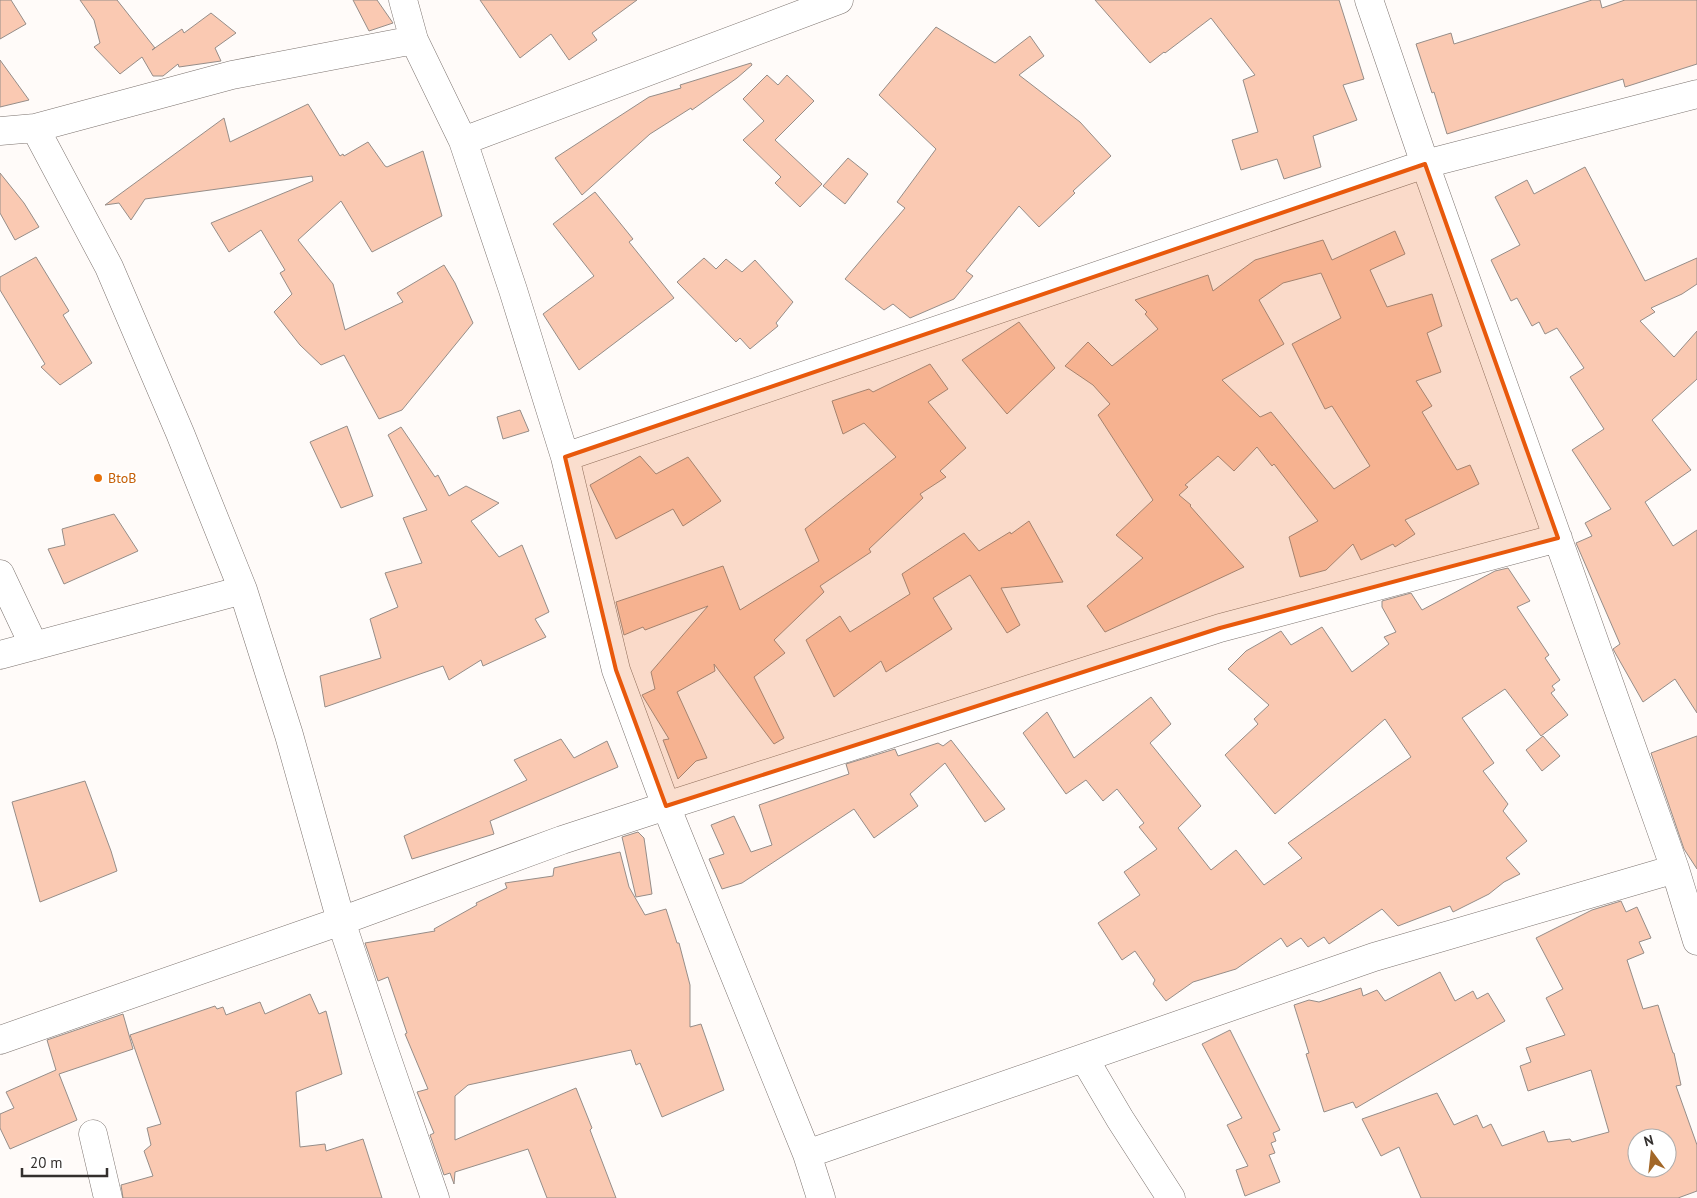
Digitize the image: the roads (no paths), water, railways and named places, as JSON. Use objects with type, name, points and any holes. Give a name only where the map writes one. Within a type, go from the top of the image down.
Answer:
[{"type":"street","points":[[403,0],[414,40],[462,141],[513,290],[565,458],[616,670],[666,806],[807,1154],[821,1198]]},
{"type":"street","points":[[462,141],[839,0]]},
{"type":"street","points":[[1369,0],[1425,164],[1675,869],[1697,942]]},
{"type":"street","points":[[0,130],[35,128],[232,75],[414,40]]},
{"type":"street","points":[[565,458],[1425,164],[1697,94]]},
{"type":"street","points":[[35,128],[109,267],[244,590],[289,736],[341,920],[435,1198]]},
{"type":"street","points":[[0,1040],[562,840],[666,806],[1220,628],[1558,538]]},
{"type":"street","points":[[0,574],[34,646]]},
{"type":"street","points":[[0,655],[244,590]]},
{"type":"street","points":[[807,1154],[1374,957],[1675,869]]},
{"type":"street","points":[[1084,1058],[1120,1119],[1171,1198]]},
{"type":"street","points":[[93,1134],[108,1198]]},
{"type":"place","name":"BtoB","points":[[98,478]]}]
